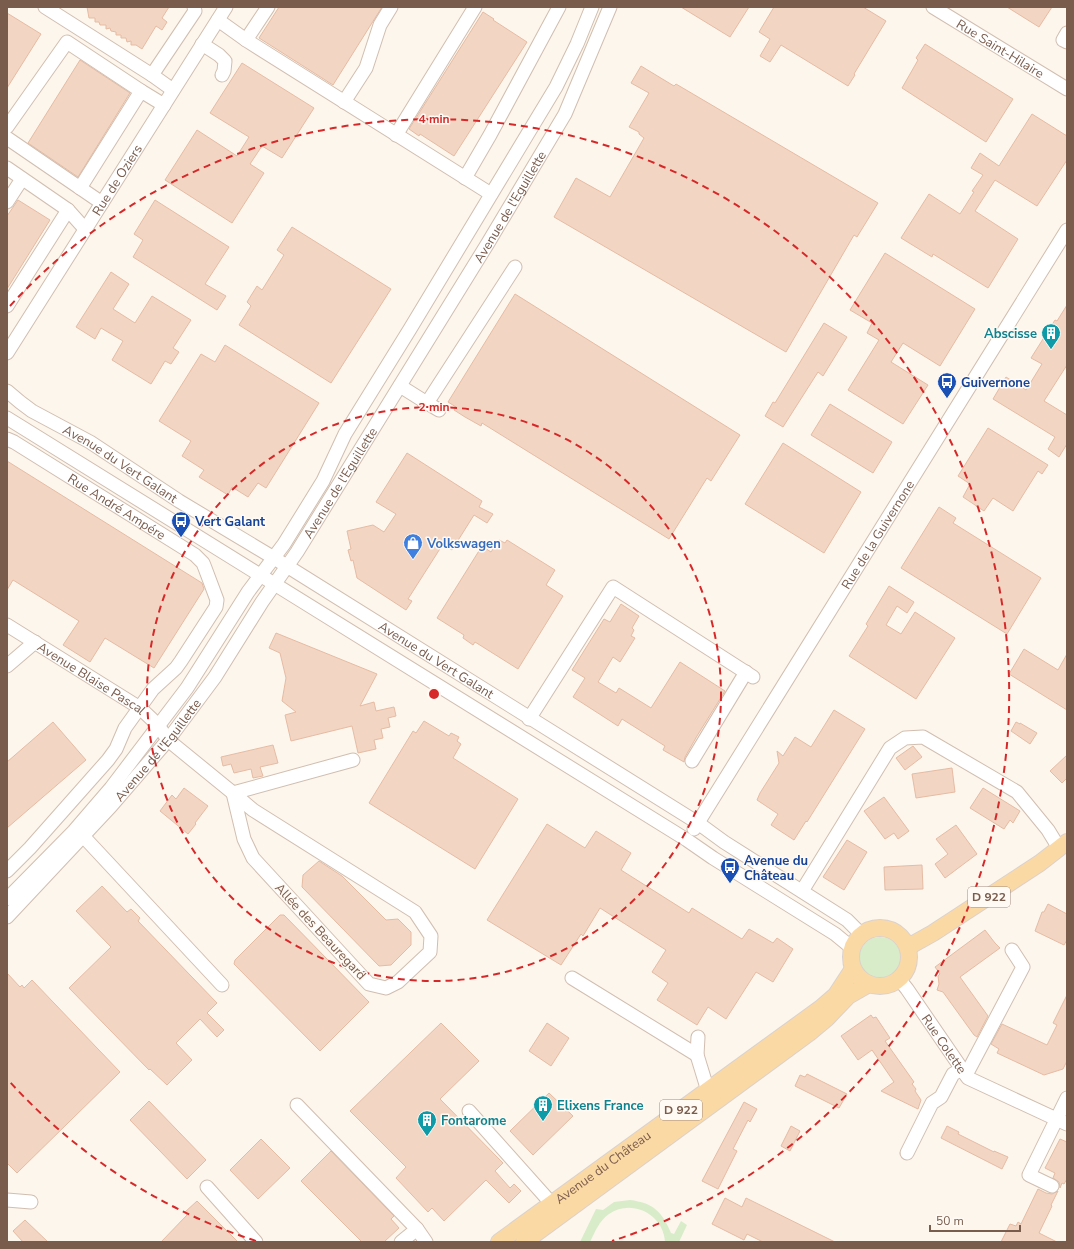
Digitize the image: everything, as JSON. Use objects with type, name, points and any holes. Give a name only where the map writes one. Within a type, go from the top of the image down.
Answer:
[{"type":"main road","name":"D 922","points":[[908,947],[933,933],[1040,863],[1063,845]]},
{"type":"main road","points":[[884,928],[893,931],[901,937],[908,947],[909,957],[906,971],[899,979],[889,985],[879,986],[869,984],[859,978],[853,969],[850,958],[854,942],[861,934],[868,930],[884,928]]},
{"type":"main road","name":"Avenue du Château","points":[[499,1242],[830,1001],[841,988],[853,969]]},
{"type":"main road","name":"Avenue du Château","points":[[524,1242],[809,1033],[827,1018],[848,996],[869,984]]},
{"type":"street","points":[[45,7],[173,90]]},
{"type":"street","points":[[152,75],[194,11],[194,7]]},
{"type":"street","name":"Rue de Oziers","points":[[7,353],[226,7]]},
{"type":"street","points":[[246,40],[268,7]]},
{"type":"street","points":[[344,102],[366,68],[380,25],[391,7]]},
{"type":"street","points":[[396,135],[475,7]]},
{"type":"street","points":[[465,178],[559,7]]},
{"type":"street","name":"Avenue de l'Eguillette","points":[[7,899],[74,831],[111,788],[187,688],[260,574],[284,544],[323,481],[345,434],[556,88],[577,44],[592,7]]},
{"type":"street","name":"Avenue de l'Eguillette","points":[[7,916],[111,806],[168,740],[215,677],[262,602],[287,567],[400,386],[565,114],[610,7]]},
{"type":"street","name":"Rue Saint-Hilaire","points":[[933,7],[1067,89]]},
{"type":"street","points":[[218,20],[246,40],[491,194]]},
{"type":"street","points":[[1067,34],[1063,40],[1067,42]]},
{"type":"street","points":[[7,127],[67,42],[164,105]]},
{"type":"street","points":[[202,44],[220,55],[225,61],[222,75]]},
{"type":"street","points":[[80,188],[141,90]]},
{"type":"street","points":[[7,138],[102,203]]},
{"type":"street","points":[[7,168],[68,210],[85,229]]},
{"type":"street","points":[[7,202],[22,179]]},
{"type":"street","points":[[7,306],[68,210]]},
{"type":"street","name":"Rue de la Guivernone","points":[[687,840],[1067,230]]},
{"type":"street","points":[[427,403],[515,267]]},
{"type":"street","points":[[400,386],[439,410]]},
{"type":"street","name":"Avenue du Vert Galant","points":[[7,391],[32,411],[90,442],[179,502],[274,558],[698,823],[724,842],[847,920],[861,934]]},
{"type":"street","name":"Avenue du Vert Galant","points":[[7,418],[687,840],[713,858],[835,934],[852,948]]},
{"type":"street","name":"Rue André Ampére","points":[[7,439],[195,555],[203,563],[217,600],[216,607],[181,662],[153,689],[125,728],[116,749],[108,760],[30,848],[7,871]]},
{"type":"street","points":[[529,718],[613,587],[749,674],[692,761]]},
{"type":"street","name":"Avenue Blaise Pascal","points":[[7,625],[140,708],[158,725],[168,740]]},
{"type":"street","points":[[7,666],[35,642]]},
{"type":"street","points":[[802,891],[890,748],[905,738],[923,737],[1017,792],[1048,830],[1063,845]]},
{"type":"street","name":"Allée des Beauregard","points":[[168,740],[233,793],[253,810],[415,912],[430,936],[430,952],[398,982],[386,988],[369,984],[253,858],[244,839],[233,793]]},
{"type":"street","points":[[233,793],[353,760]]},
{"type":"street","points":[[83,836],[222,985]]},
{"type":"street","points":[[907,1153],[932,1103],[941,1097],[953,1074],[964,1072],[1023,967],[1012,950]]},
{"type":"street","points":[[572,978],[697,1055]]},
{"type":"street","name":"Rue Colette","points":[[899,979],[968,1078],[1062,1122]]},
{"type":"street","points":[[698,1037],[697,1055],[708,1091]]},
{"type":"street","points":[[1052,1186],[1030,1175],[1062,1122],[1067,1098]]},
{"type":"street","points":[[297,1106],[417,1229],[426,1242]]},
{"type":"street","points":[[469,1111],[552,1204]]},
{"type":"street","points":[[207,1187],[256,1242]]},
{"type":"street","points":[[7,1200],[31,1202]]},
{"type":"street","points":[[401,1242],[417,1229]]},
{"type":"green space","points":[[876,937],[884,937],[895,943],[901,954],[901,962],[895,973],[884,979],[876,979],[865,973],[859,962],[859,954],[865,943]]},
{"type":"green space","points":[[630,1200],[645,1203],[656,1209],[668,1225],[671,1233],[674,1234],[681,1221],[687,1225],[679,1242],[665,1242],[663,1232],[653,1217],[636,1208],[627,1208],[618,1209],[609,1214],[598,1227],[590,1242],[580,1242],[596,1209],[603,1210],[614,1202]]},
{"type":"building","points":[[87,7],[169,7],[162,18],[167,22],[162,30],[156,26],[142,49],[136,45],[131,45],[131,41],[127,42],[126,38],[121,38],[121,35],[116,35],[116,32],[111,31],[110,28],[106,29],[106,25],[100,25],[99,22],[95,22],[95,18],[89,18]]},
{"type":"building","points":[[279,7],[382,7],[333,85],[259,38]]},
{"type":"building","points":[[681,7],[749,7],[730,37]]},
{"type":"building","points":[[774,7],[863,7],[886,21],[848,86],[781,45],[770,62],[760,56],[770,39],[759,32]]},
{"type":"building","points":[[1007,7],[1052,7],[1039,27]]},
{"type":"building","points":[[483,12],[527,42],[454,156],[420,134],[419,136],[409,129]]},
{"type":"building","points":[[7,13],[41,34],[7,88]]},
{"type":"building","points":[[925,44],[1013,99],[986,142],[902,88],[918,60],[916,58]]},
{"type":"building","points":[[80,60],[130,93],[78,177],[28,143]]},
{"type":"building","points":[[242,63],[314,108],[282,158],[262,146],[250,164],[264,173],[232,223],[165,180],[197,130],[237,156],[249,137],[210,113]]},
{"type":"building","points":[[641,66],[674,86],[676,84],[878,203],[857,237],[854,235],[786,352],[554,217],[576,178],[610,197],[644,138],[639,134],[639,132],[629,127],[649,93],[631,83]]},
{"type":"building","points":[[1032,114],[1067,136],[1067,160],[1037,206],[995,180],[975,211],[1018,239],[988,288],[933,254],[932,257],[901,238],[929,194],[960,214],[974,192],[972,191],[983,175],[971,168],[980,153],[999,166]]},
{"type":"building","points":[[18,200],[50,220],[7,289],[7,216]]},
{"type":"building","points":[[155,200],[229,247],[205,284],[226,296],[217,310],[133,257],[143,240],[134,234]]},
{"type":"building","points":[[292,227],[391,289],[331,383],[239,325],[251,306],[247,302],[257,286],[262,290],[284,255],[277,250]]},
{"type":"building","points":[[885,253],[975,309],[940,366],[903,343],[891,362],[928,385],[903,424],[848,390],[879,340],[867,333],[872,323],[850,310]]},
{"type":"building","points":[[111,272],[129,284],[113,309],[135,323],[152,296],[191,320],[173,348],[179,352],[171,364],[165,361],[151,384],[112,360],[123,341],[101,328],[95,339],[76,327]]},
{"type":"building","points":[[515,294],[740,435],[711,481],[707,478],[669,539],[482,423],[481,426],[465,417],[454,410],[456,407],[448,402]]},
{"type":"building","points":[[1067,305],[1067,365],[1044,401],[1067,415],[1067,444],[1059,457],[1048,449],[1055,437],[993,399],[1006,377],[1026,390],[1042,364],[1031,358],[1055,320],[1057,321]]},
{"type":"building","points":[[824,323],[847,337],[823,376],[818,372],[783,427],[765,416],[773,402],[775,403]]},
{"type":"building","points":[[225,345],[319,403],[266,488],[258,483],[248,497],[232,487],[228,495],[199,477],[204,470],[182,456],[191,441],[159,421],[201,354],[215,362]]},
{"type":"building","points":[[830,404],[892,442],[873,473],[811,435]]},
{"type":"building","points":[[988,428],[1048,465],[1042,474],[1038,471],[1013,511],[993,498],[984,511],[963,497],[970,484],[958,476]]},
{"type":"building","points":[[783,443],[861,492],[824,553],[745,504]]},
{"type":"building","points":[[407,453],[482,501],[479,507],[493,514],[487,523],[474,515],[452,550],[443,544],[408,599],[412,601],[406,610],[357,578],[353,560],[351,561],[348,550],[351,549],[347,531],[373,525],[384,532],[396,514],[376,502]]},
{"type":"building","points":[[7,461],[202,583],[204,589],[154,668],[105,638],[90,662],[63,645],[79,621],[13,580],[7,590]]},
{"type":"building","points":[[939,507],[956,518],[953,523],[1041,578],[1007,634],[901,568]]},
{"type":"building","points":[[499,540],[505,543],[507,540],[555,570],[546,585],[563,596],[518,669],[475,642],[473,645],[463,638],[464,635],[437,618],[482,546],[491,552]]},
{"type":"building","points":[[889,586],[914,602],[907,613],[897,606],[886,625],[901,634],[915,612],[955,638],[916,699],[849,656],[868,626],[866,624]]},
{"type":"building","points":[[621,604],[639,616],[632,628],[634,630],[631,636],[635,638],[620,662],[613,657],[598,682],[616,693],[619,688],[651,708],[680,662],[725,691],[697,736],[685,757],[684,762],[663,750],[665,746],[622,719],[618,726],[573,697],[585,678],[572,670],[604,619],[610,622]]},
{"type":"building","points":[[276,633],[377,674],[360,706],[374,702],[376,711],[394,707],[396,716],[388,718],[390,727],[381,729],[383,738],[374,740],[376,749],[358,753],[352,726],[291,741],[285,715],[296,712],[282,701],[286,678],[280,653],[269,648]]},
{"type":"building","points":[[1024,649],[1058,670],[1067,654],[1067,710],[1009,674]]},
{"type":"building","points":[[834,710],[865,729],[807,822],[806,821],[794,840],[771,825],[778,814],[757,800],[779,763],[777,751],[783,756],[795,737],[811,747]]},
{"type":"building","points":[[424,721],[449,736],[451,733],[459,737],[457,741],[461,744],[453,758],[518,799],[475,869],[369,803],[413,731],[416,733]]},
{"type":"building","points":[[53,722],[86,760],[7,828],[7,762]]},
{"type":"building","points":[[1016,722],[1037,733],[1030,744],[1011,731]]},
{"type":"building","points":[[273,745],[278,763],[260,767],[263,776],[253,778],[251,769],[234,773],[231,764],[223,766],[221,757]]},
{"type":"building","points":[[913,746],[922,757],[905,770],[896,758]]},
{"type":"building","points":[[1067,755],[1067,778],[1062,783],[1050,771]]},
{"type":"building","points":[[952,768],[955,792],[916,798],[912,774]]},
{"type":"building","points":[[184,788],[208,806],[188,834],[160,811],[172,795],[176,799]]},
{"type":"building","points":[[983,788],[1020,811],[1013,823],[1010,820],[1004,829],[970,808]]},
{"type":"building","points":[[884,797],[909,831],[898,839],[894,833],[885,839],[864,811]]},
{"type":"building","points":[[547,824],[585,848],[596,831],[631,853],[621,870],[689,913],[692,908],[742,939],[749,929],[773,943],[777,938],[793,949],[773,982],[756,972],[726,1019],[708,1007],[697,1025],[657,1000],[668,983],[652,972],[666,950],[600,908],[583,936],[581,934],[561,965],[487,920]]},
{"type":"building","points":[[956,825],[977,854],[945,878],[935,864],[948,854],[936,839]]},
{"type":"building","points":[[847,840],[867,852],[844,890],[823,877]]},
{"type":"building","points":[[319,861],[342,876],[386,920],[398,919],[411,932],[411,945],[391,965],[379,966],[302,887],[303,875]]},
{"type":"building","points":[[922,865],[923,889],[885,890],[884,867]]},
{"type":"building","points":[[102,886],[127,912],[131,909],[140,918],[138,921],[217,1003],[207,1013],[224,1030],[217,1037],[200,1019],[176,1043],[192,1060],[167,1085],[150,1069],[149,1070],[69,988],[111,947],[76,911]]},
{"type":"building","points":[[1048,904],[1067,914],[1067,940],[1064,945],[1035,931],[1042,912],[1044,912]]},
{"type":"building","points":[[280,915],[284,915],[369,1002],[320,1051],[234,964],[235,960]]},
{"type":"building","points":[[985,930],[1000,948],[960,977],[988,1016],[977,1037],[943,992],[937,990],[939,984],[938,976],[940,974],[935,967]]},
{"type":"building","points":[[7,973],[20,987],[22,985],[24,988],[32,980],[120,1072],[17,1173],[7,1163]]},
{"type":"building","points":[[1067,995],[1067,1061],[1063,1069],[1044,1075],[997,1053],[999,1049],[991,1044],[1002,1024],[1047,1045],[1057,1025],[1053,1023]]},
{"type":"building","points":[[871,1015],[873,1018],[876,1017],[890,1038],[885,1041],[914,1082],[912,1084],[921,1100],[918,1109],[881,1091],[894,1082],[872,1050],[858,1060],[841,1036]]},
{"type":"building","name":"Fontarome","points":[[441,1023],[479,1061],[440,1099],[503,1163],[495,1171],[510,1188],[514,1184],[521,1191],[509,1203],[486,1180],[444,1221],[432,1208],[428,1212],[396,1178],[406,1167],[350,1111]]},
{"type":"building","points":[[547,1023],[569,1038],[551,1066],[529,1051]]},
{"type":"building","points":[[807,1074],[847,1094],[839,1108],[795,1086],[800,1075],[805,1077]]},
{"type":"building","name":"Elixens France","points":[[549,1093],[573,1116],[533,1155],[510,1131]]},
{"type":"building","points":[[149,1101],[206,1160],[187,1179],[130,1120]]},
{"type":"building","points":[[744,1102],[757,1109],[750,1122],[748,1120],[733,1149],[737,1151],[718,1189],[702,1181]]},
{"type":"building","points":[[791,1126],[800,1131],[790,1151],[781,1146]]},
{"type":"building","points":[[947,1126],[959,1132],[958,1134],[994,1152],[1008,1157],[1002,1169],[941,1138]]},
{"type":"building","points":[[261,1139],[290,1168],[258,1199],[230,1170]]},
{"type":"building","points":[[1060,1139],[1067,1142],[1067,1179],[1064,1184],[1062,1183],[1060,1188],[1059,1182],[1053,1178],[1055,1173],[1045,1168]]},
{"type":"building","points":[[331,1151],[394,1216],[391,1219],[399,1228],[384,1242],[362,1242],[301,1181]]},
{"type":"building","points":[[1038,1189],[1052,1194],[1058,1191],[1039,1233],[1057,1242],[1001,1242],[1010,1224],[1016,1226],[1018,1222],[1021,1224]]},
{"type":"building","points":[[725,1198],[742,1207],[746,1198],[835,1242],[763,1242],[747,1234],[744,1240],[712,1224]]},
{"type":"building","points":[[197,1201],[238,1242],[161,1242],[187,1215],[185,1212]]},
{"type":"building","points":[[25,1220],[48,1242],[23,1242],[13,1231]]},
{"type":"place","name":"Abscisse","points":[[1051,350]]},
{"type":"place","name":"Guivernone","points":[[947,399]]},
{"type":"place","name":"Vert Galant","points":[[181,538]]},
{"type":"place","name":"Volkswagen","points":[[413,560]]},
{"type":"place","name":"Avenue du Château","points":[[730,884]]},
{"type":"place","name":"Elixens France","points":[[543,1122]]},
{"type":"place","name":"Fontarome","points":[[427,1137]]}]
